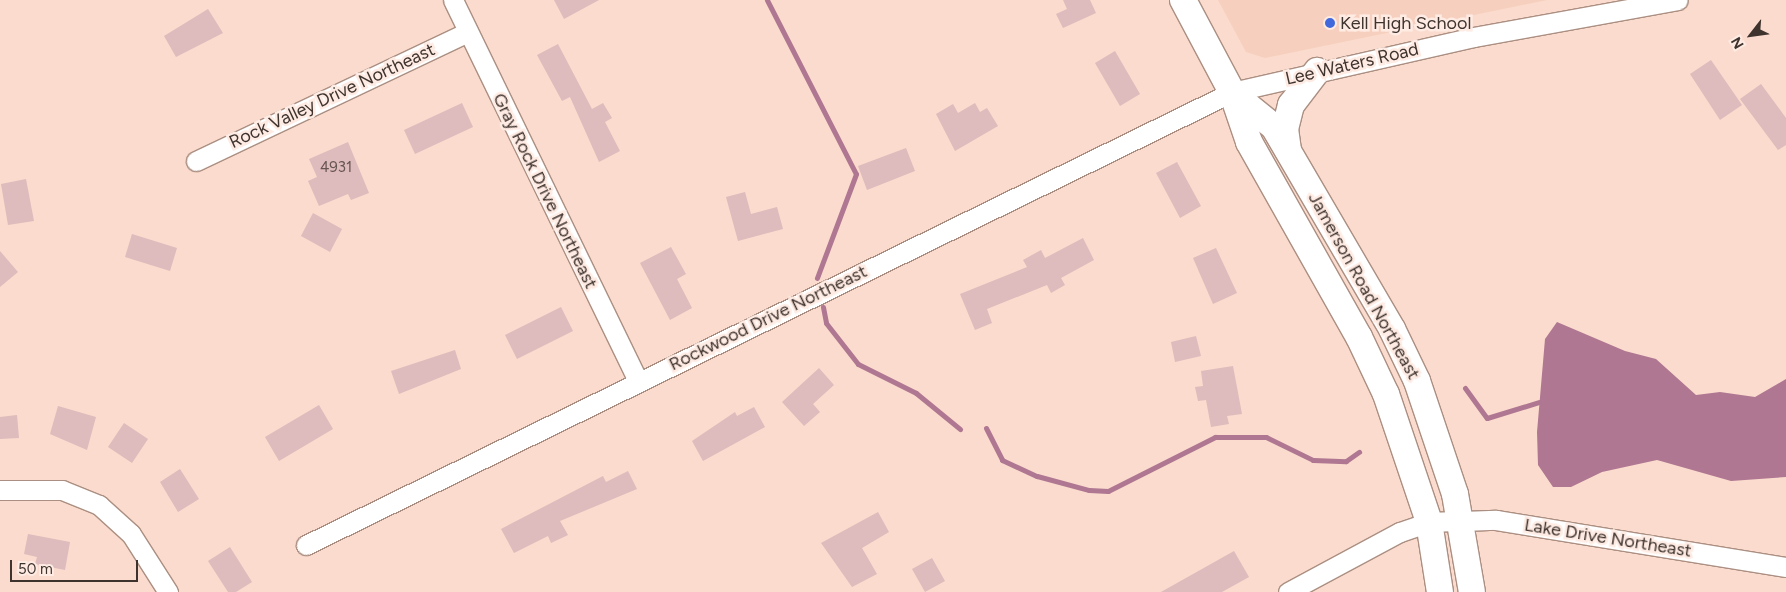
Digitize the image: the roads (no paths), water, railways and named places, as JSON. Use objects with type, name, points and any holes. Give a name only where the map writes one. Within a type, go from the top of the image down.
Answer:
[{"type":"street","name":"Gray Rock Drive Northeast","points":[[453,0],[638,381]]},
{"type":"street","name":"Jamerson Road Northeast","points":[[1183,0],[1232,92],[1249,142],[1382,385],[1429,522],[1440,592]]},
{"type":"street","name":"Lee Waters Road","points":[[1232,92],[1317,71],[1678,0]]},
{"type":"street","name":"Rock Valley Drive Northeast","points":[[196,161],[468,32]]},
{"type":"street","points":[[1289,153],[1285,129],[1291,105],[1317,71]]},
{"type":"street","name":"Jamerson Road Northeast","points":[[1232,92],[1274,128],[1392,329],[1417,381],[1462,521],[1472,592]]},
{"type":"street","name":"Rockwood Drive Northeast","points":[[306,545],[1232,92]]},
{"type":"street","points":[[0,490],[62,490],[99,505],[131,534],[168,592]]},
{"type":"street","name":"Lake Drive Northeast","points":[[1288,592],[1379,540],[1429,522],[1505,522],[1786,567]]},
{"type":"waterway","points":[[767,0],[856,174],[817,278]]},
{"type":"waterway","points":[[823,307],[826,323],[858,364],[916,393],[960,429]]},
{"type":"waterway","points":[[1465,388],[1487,418],[1539,402]]},
{"type":"waterway","points":[[986,428],[1002,460],[1037,476],[1089,490],[1108,491],[1215,437],[1266,437],[1313,460],[1346,461],[1359,452]]},
{"type":"place","name":"Kell High School","points":[[1330,23]]}]
